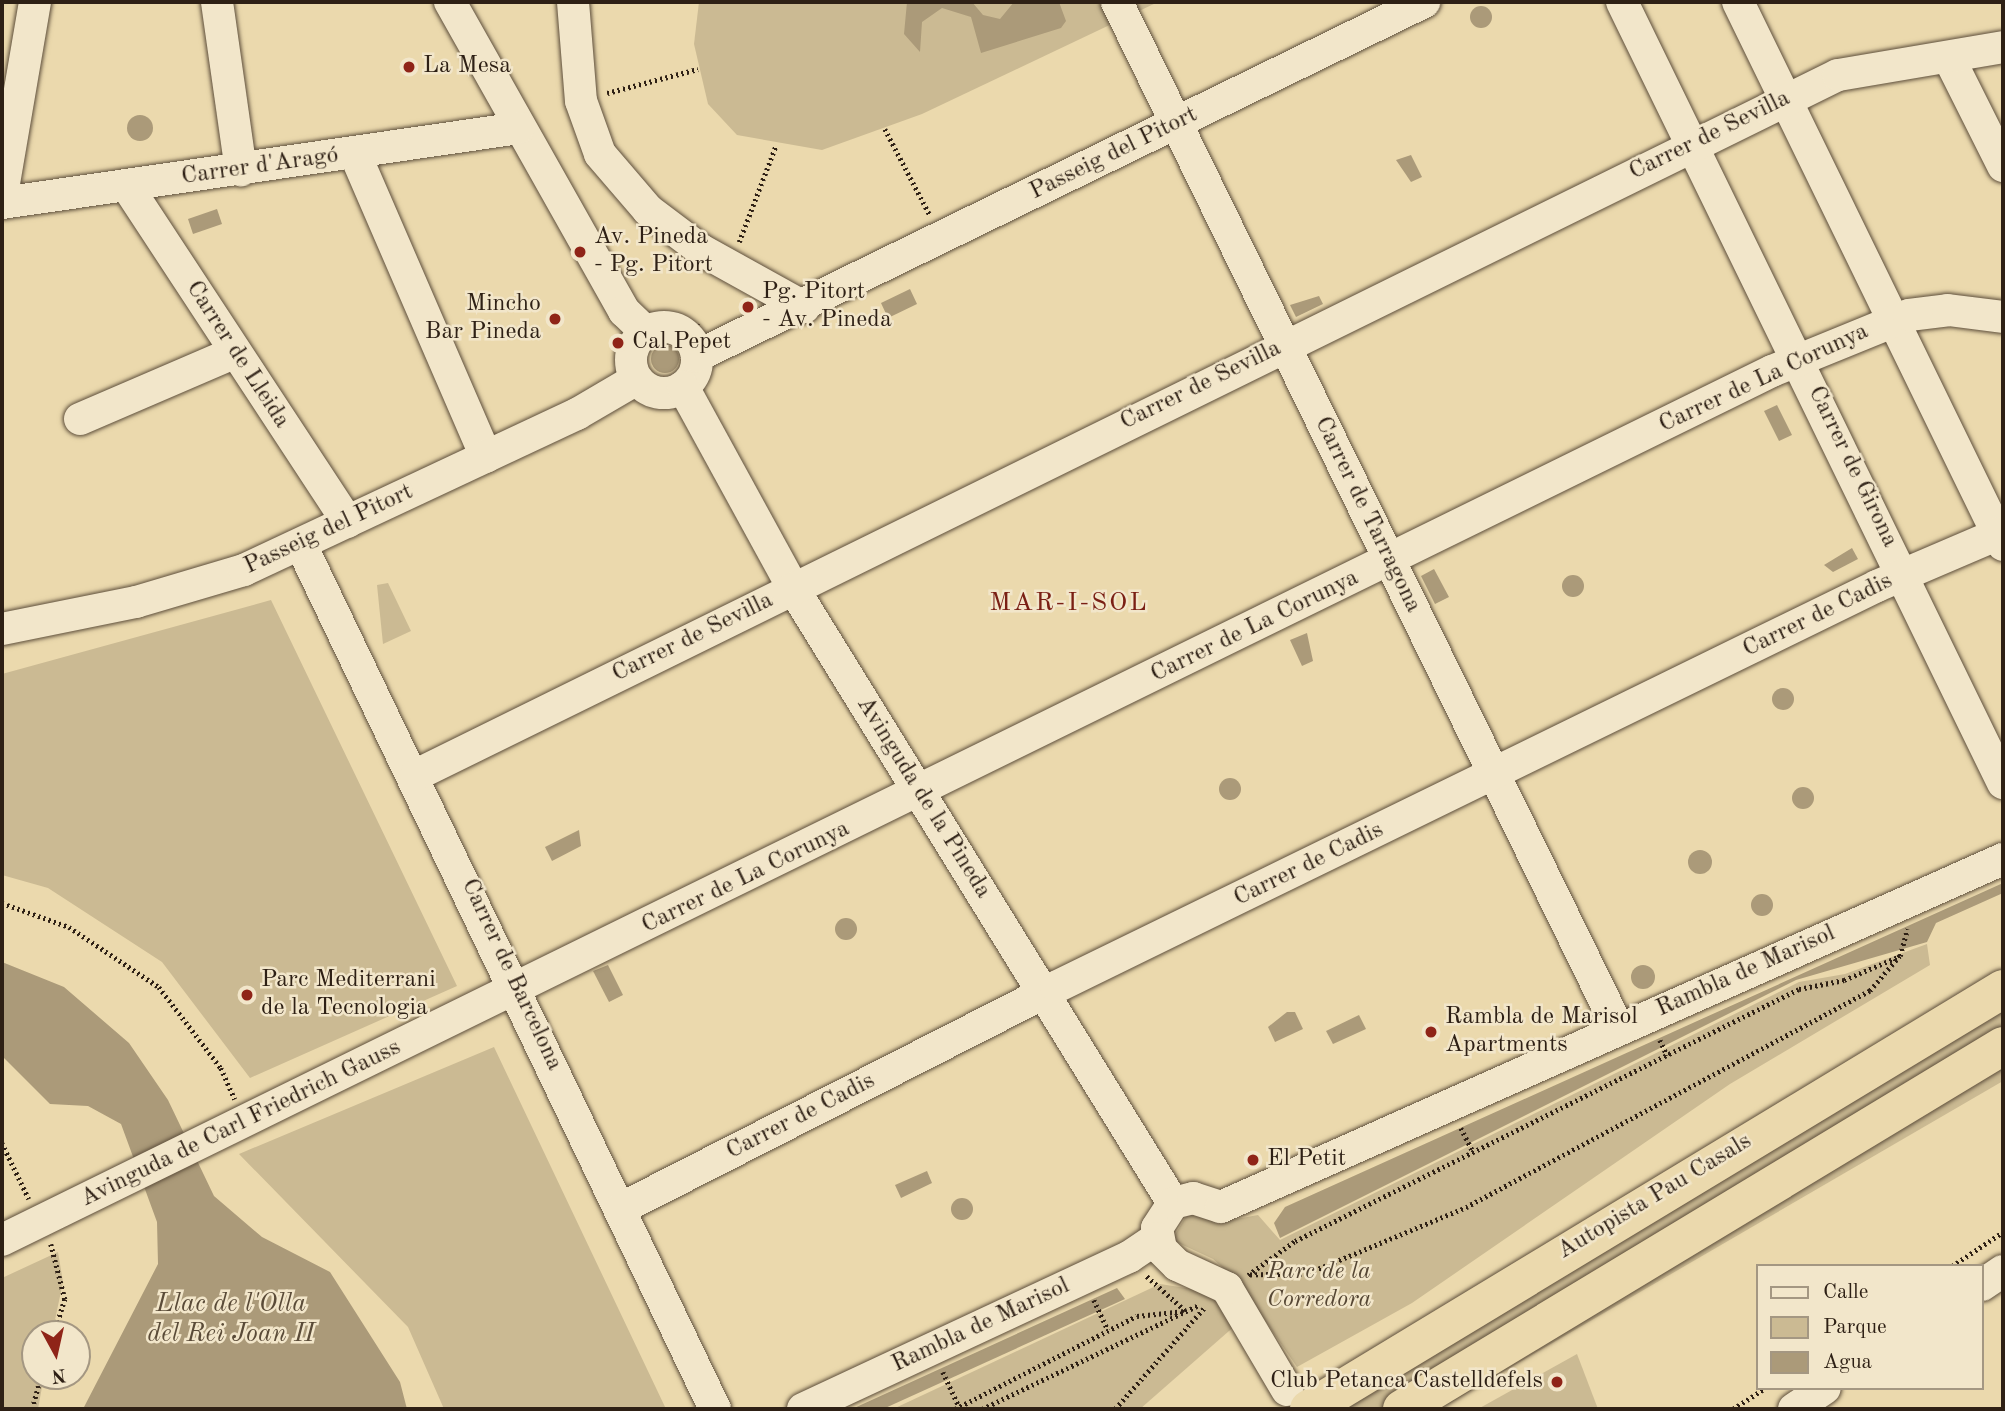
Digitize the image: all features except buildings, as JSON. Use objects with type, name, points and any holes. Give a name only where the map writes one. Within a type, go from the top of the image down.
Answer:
[{"type":"highway","points":[[1783,1119],[2003,973]]},
{"type":"highway","name":"Autopista Pau Casals","points":[[1298,1400],[2003,989]]},
{"type":"highway","name":"Autopista Pau Casals","points":[[1402,1409],[2003,1046]]},
{"type":"street","points":[[2,195],[35,2]]},
{"type":"street","points":[[217,2],[241,170]]},
{"type":"street","points":[[427,2],[469,72],[494,82]]},
{"type":"street","points":[[450,2],[624,311],[646,332],[678,331],[697,356],[683,387],[653,391],[637,379],[631,359],[646,332]]},
{"type":"street","points":[[573,2],[581,101],[600,154],[648,210],[701,250],[742,270],[804,307]]},
{"type":"street","name":"Carrer de Tarragona","points":[[1117,2],[1174,126],[1618,1028]]},
{"type":"street","name":"Passeig del Pitort","points":[[697,356],[804,307],[1424,2]]},
{"type":"street","name":"Carrer de Girona","points":[[1622,2],[1800,359],[2003,783]]},
{"type":"street","points":[[1738,2],[2001,537]]},
{"type":"street","name":"Carrer de Sevilla","points":[[416,775],[1283,345],[1838,75],[2003,47]]},
{"type":"street","points":[[1950,58],[2003,166]]},
{"type":"street","name":"Carrer d'Aragó","points":[[2,203],[355,154],[519,128]]},
{"type":"street","points":[[355,154],[486,457]]},
{"type":"street","name":"Carrer de Lleida","points":[[127,186],[233,353],[348,522]]},
{"type":"street","name":"Carrer de La Corunya","points":[[517,988],[922,792],[1800,359],[1895,320],[1948,310],[2003,317]]},
{"type":"street","points":[[80,419],[233,353]]},
{"type":"street","name":"Passeig del Pitort","points":[[2,628],[200,585],[301,545],[486,457],[637,379]]},
{"type":"street","name":"Avinguda de la Pineda","points":[[683,387],[793,588],[922,792],[1173,1203]]},
{"type":"street","name":"Carrer de Cadis","points":[[620,1209],[1044,994],[1904,575],[2001,537]]},
{"type":"street","name":"Carrer de Barcelona","points":[[301,545],[416,775],[715,1409]]},
{"type":"street","name":"Rambla de Marisol","points":[[1173,1203],[1193,1198],[1221,1207],[1618,1028],[2003,859]]},
{"type":"street","name":"Avinguda de Carl Friedrich Gauss","points":[[2,1240],[517,988]]},
{"type":"street","points":[[1173,1203],[1160,1218],[1157,1238],[1171,1261],[1235,1283],[1298,1400]]},
{"type":"street","name":"Rambla de Marisol","points":[[803,1409],[1129,1257],[1157,1238]]},
{"type":"street","points":[[1984,1284],[2003,1271]]},
{"type":"street","points":[[1794,1409],[1822,1390]]},
{"type":"path","points":[[581,101],[698,69]]},
{"type":"path","points":[[885,129],[941,238]]},
{"type":"path","points":[[742,270],[776,145]]},
{"type":"path","points":[[2,902],[69,926],[159,987],[221,1068],[245,1123]]},
{"type":"path","points":[[1900,954],[1844,980],[1799,989],[1295,1241],[1248,1275],[1307,1274],[1468,1207],[1870,991],[1900,954],[1909,921]]},
{"type":"path","points":[[1664,1048],[1667,1055]]},
{"type":"path","points":[[1460,1126],[1473,1152]]},
{"type":"path","points":[[2,1143],[44,1220],[65,1299],[58,1320]]},
{"type":"path","points":[[1955,1264],[2003,1232]]},
{"type":"path","points":[[1138,1266],[1185,1311]]},
{"type":"path","points":[[1092,1296],[1108,1330]]},
{"type":"path","points":[[982,1409],[1210,1301],[1115,1409]]},
{"type":"path","points":[[940,1365],[957,1408],[1137,1316],[1185,1311]]},
{"type":"path","points":[[32,1409],[37,1390]]},
{"type":"path","points":[[1733,1409],[1762,1390]]},
{"type":"green space","points":[[699,2],[1158,2],[922,114],[822,150],[737,135],[708,104],[694,44]]},
{"type":"green space","points":[[388,583],[411,631],[383,644],[377,585]]},
{"type":"green space","points":[[271,600],[457,986],[250,1078],[162,962],[48,888],[2,875],[2,674]]},
{"type":"green space","name":"Parc de la Corredora","points":[[1927,944],[1930,965],[1730,1084],[1412,1303],[1297,1367],[1238,1281],[1213,1259],[1172,1240],[1188,1213],[1220,1222],[1258,1215],[1280,1240],[1799,982],[1845,974]]},
{"type":"green space","points":[[2003,977],[2003,1081],[1439,1409],[1282,1409]]},
{"type":"green space","points":[[494,1047],[666,1409],[444,1409],[408,1327],[239,1154]]},
{"type":"green space","points":[[58,1252],[63,1282],[55,1320],[21,1320],[21,1390],[41,1390],[38,1409],[2,1409],[2,1278]]},
{"type":"green space","name":"Parc de la Corredora","points":[[1160,1284],[1212,1292],[1237,1324],[1140,1409],[893,1409]]},
{"type":"green space","name":"Club Petanca Castelldefels","points":[[1577,1354],[1598,1409],[1478,1409]]},
{"type":"water","points":[[907,2],[972,2],[983,15],[1000,19],[1014,2],[1059,2],[1066,21],[1061,28],[981,53],[971,17],[942,8],[922,22],[920,52],[904,34]]},
{"type":"water","points":[[1481,6],[1489,9],[1492,17],[1489,25],[1481,28],[1473,25],[1470,17],[1473,9]]},
{"type":"water","points":[[140,115],[149,119],[153,128],[149,137],[140,141],[131,137],[127,128],[131,119]]},
{"type":"water","points":[[1411,155],[1422,177],[1411,182],[1396,160]]},
{"type":"water","points":[[217,209],[222,224],[193,234],[188,219]]},
{"type":"water","points":[[910,289],[917,304],[888,318],[881,303]]},
{"type":"water","points":[[1319,296],[1323,304],[1296,317],[1290,305]]},
{"type":"water","points":[[665,345],[675,349],[679,359],[675,369],[665,373],[655,369],[651,359],[655,349]]},
{"type":"water","points":[[1777,405],[1792,435],[1779,441],[1764,411]]},
{"type":"water","points":[[1852,548],[1858,559],[1833,572],[1824,565]]},
{"type":"water","points":[[1434,569],[1449,597],[1435,604],[1421,576]]},
{"type":"water","points":[[1573,575],[1581,578],[1584,586],[1581,594],[1573,597],[1565,594],[1562,586],[1565,578]]},
{"type":"water","points":[[1307,633],[1313,661],[1302,666],[1290,640]]},
{"type":"water","points":[[1783,688],[1791,691],[1794,699],[1791,707],[1783,710],[1775,707],[1772,699],[1775,691]]},
{"type":"water","points":[[1230,778],[1238,781],[1241,789],[1238,797],[1230,800],[1222,797],[1219,789],[1222,781]]},
{"type":"water","points":[[1803,787],[1811,790],[1814,798],[1811,806],[1803,809],[1795,806],[1792,798],[1795,790]]},
{"type":"water","points":[[579,830],[581,846],[552,861],[545,847]]},
{"type":"water","points":[[1700,850],[1708,854],[1712,862],[1708,870],[1700,874],[1692,870],[1688,862],[1692,854]]},
{"type":"water","points":[[2003,883],[2003,893],[1936,923],[1927,942],[1796,980],[1280,1238],[1274,1223],[1285,1207]]},
{"type":"water","points":[[1762,894],[1770,897],[1773,905],[1770,913],[1762,916],[1754,913],[1751,905],[1754,897]]},
{"type":"water","points":[[846,918],[854,921],[857,929],[854,937],[846,940],[838,937],[835,929],[838,921]]},
{"type":"water","name":"Llac de l'Olla del Rei Joan II","points":[[2,962],[64,987],[129,1043],[168,1100],[214,1196],[262,1237],[330,1272],[400,1382],[407,1409],[83,1409],[158,1264],[157,1222],[121,1124],[88,1106],[50,1104],[2,1056]]},
{"type":"water","points":[[608,965],[623,995],[609,1002],[593,971]]},
{"type":"water","points":[[1643,965],[1654,972],[1655,977],[1648,988],[1643,989],[1632,982],[1631,977],[1638,966]]},
{"type":"water","points":[[1287,1012],[1295,1012],[1303,1029],[1275,1042],[1268,1027]]},
{"type":"water","points":[[1359,1015],[1366,1029],[1333,1044],[1326,1031]]},
{"type":"water","points":[[927,1171],[932,1183],[901,1198],[895,1185]]},
{"type":"water","points":[[962,1198],[970,1201],[973,1209],[970,1217],[962,1220],[954,1217],[951,1209],[954,1201]]},
{"type":"water","points":[[1117,1288],[1125,1299],[883,1409],[852,1409]]},
{"type":"place","name":"La Mesa","points":[[409,67]]},
{"type":"place","name":"Av. Pineda - Pg. Pitort","points":[[580,252]]},
{"type":"place","name":"Pg. Pitort - Av. Pineda","points":[[748,307]]},
{"type":"place","name":"Mincho Bar Pineda","points":[[555,319]]},
{"type":"place","name":"Cal Pepet","points":[[618,343]]},
{"type":"place","name":"Parc Mediterrani de la Tecnologia","points":[[247,995]]},
{"type":"place","name":"Rambla de Marisol Apartments","points":[[1431,1032]]},
{"type":"place","name":"El Petit","points":[[1253,1160]]},
{"type":"place","name":"Club Petanca Castelldefels","points":[[1557,1382]]},
{"type":"district","name":"MAR-I-SOL","points":[[1069,604]]}]
